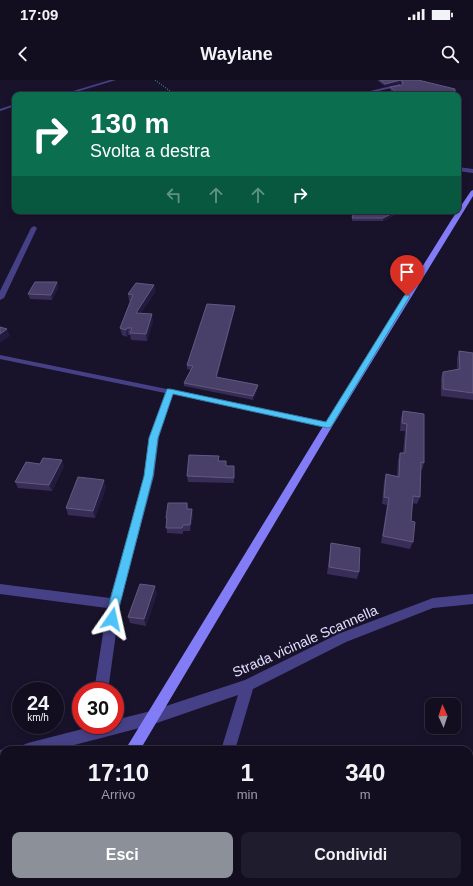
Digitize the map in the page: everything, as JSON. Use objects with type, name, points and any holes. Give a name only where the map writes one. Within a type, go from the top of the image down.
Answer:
[{"type":"main road","points":[[461,207],[473,192]]},
{"type":"main road","points":[[134,746],[457,214]]},
{"type":"street","points":[[72,92],[114,80]]},
{"type":"street","points":[[368,92],[400,85]]},
{"type":"street","points":[[0,110],[12,106]]},
{"type":"street","points":[[461,169],[473,171]]},
{"type":"street","points":[[0,298],[34,228]]},
{"type":"street","points":[[0,357],[170,391],[328,425]]},
{"type":"street","points":[[102,682],[114,604],[149,476],[154,438],[170,391]]},
{"type":"street","points":[[0,589],[114,604]]},
{"type":"street","name":"Strada vicinale Scannella","points":[[124,724],[151,718],[248,685],[342,638],[433,604],[473,600]]},
{"type":"street","points":[[229,746],[248,685]]},
{"type":"street","name":"Strada vicinale Scannella","points":[[41,746],[81,734]]},
{"type":"path","points":[[155,80],[171,92]]},
{"type":"building","points":[[380,80],[401,80],[385,84]]},
{"type":"building","points":[[401,80],[418,80],[455,89],[455,92],[396,92],[390,87],[402,85],[403,83]]},
{"type":"building","points":[[353,214],[391,214],[383,218],[352,218]]},
{"type":"building","points":[[35,282],[57,282],[51,295],[28,294]]},
{"type":"building","points":[[136,283],[154,285],[136,313],[152,314],[146,334],[130,333],[132,328],[127,328],[126,330],[120,328],[133,295],[128,294]]},
{"type":"building","points":[[207,304],[235,306],[216,377],[258,385],[253,396],[184,383],[193,366],[187,365]]},
{"type":"building","points":[[0,327],[7,329],[0,334]]},
{"type":"building","points":[[459,351],[473,353],[473,393],[443,389],[443,372],[460,369]]},
{"type":"building","points":[[403,411],[424,414],[424,463],[421,462],[420,497],[413,496],[411,521],[415,522],[413,542],[383,536],[389,498],[384,497],[386,474],[399,477],[400,453],[405,453],[407,424],[402,423]]},
{"type":"building","points":[[189,455],[219,456],[218,461],[226,461],[226,466],[234,466],[234,478],[187,476]]},
{"type":"building","points":[[43,458],[62,460],[49,485],[15,482],[26,462],[40,464]]},
{"type":"building","points":[[78,477],[104,480],[93,511],[66,508]]},
{"type":"building","points":[[168,503],[187,503],[187,509],[192,509],[190,525],[183,525],[182,528],[166,528]]},
{"type":"building","points":[[331,543],[360,548],[359,572],[329,567]]},
{"type":"building","points":[[140,584],[155,586],[144,619],[128,617]]},
{"type":"route","points":[[112,619],[114,604],[149,476],[154,438],[170,391],[328,425],[407,296]]}]
